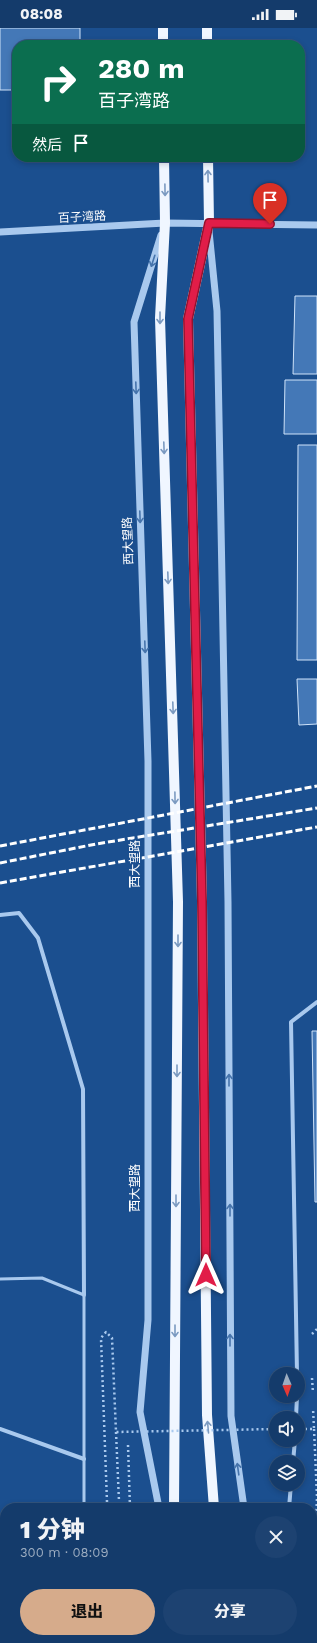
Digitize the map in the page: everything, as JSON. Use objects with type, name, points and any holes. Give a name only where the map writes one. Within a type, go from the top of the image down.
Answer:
[{"type":"main road","points":[[163,28],[163,40]]},
{"type":"main road","points":[[207,28],[207,40]]},
{"type":"main road","name":"西大望路","points":[[164,162],[165,223],[160,318],[178,902],[174,1503]]},
{"type":"main road","points":[[208,162],[209,223],[188,319],[202,901],[207,1415],[214,1503]]},
{"type":"street","name":"百子湾路","points":[[0,232],[165,223],[209,223]]},
{"type":"street","name":"西大望路","points":[[159,1503],[140,1412],[148,1320],[148,761],[134,322],[165,223]]},
{"type":"street","points":[[243,1503],[231,1416],[228,902],[218,326],[209,223],[317,225]]},
{"type":"street","points":[[0,915],[19,913],[38,938],[83,1089],[84,1295]]},
{"type":"street","points":[[297,1367],[291,1022],[317,1002]]},
{"type":"street","points":[[0,1429],[84,1459]]},
{"type":"street","points":[[289,1503],[290,1491]]},
{"type":"lane","points":[[0,1279],[42,1278],[84,1295],[84,1503]]},
{"type":"path","points":[[310,1335],[317,1329]]},
{"type":"path","points":[[107,1502],[101,1338],[106,1332],[112,1338],[119,1501]]},
{"type":"path","points":[[312,1374],[313,1397]]},
{"type":"path","points":[[313,1405],[317,1497]]},
{"type":"path","points":[[305,1429],[314,1428]]},
{"type":"path","points":[[116,1432],[269,1429]]},
{"type":"building","points":[[0,28],[80,28],[80,40],[12,40],[12,90],[0,90]]},
{"type":"building","points":[[295,296],[317,296],[317,374],[293,374]]},
{"type":"building","points":[[285,380],[317,380],[317,434],[284,434]]},
{"type":"building","points":[[298,445],[317,445],[317,660],[297,660]]},
{"type":"building","points":[[297,679],[317,679],[317,724],[299,725]]},
{"type":"building","points":[[312,1031],[317,1031],[317,1202],[315,1202]]},
{"type":"railway","points":[[0,846],[317,786]]},
{"type":"railway","points":[[0,863],[96,844],[317,808]]},
{"type":"railway","points":[[0,883],[317,827]]},
{"type":"route","points":[[206,1275],[202,901],[188,319],[209,223],[270,224]]}]
